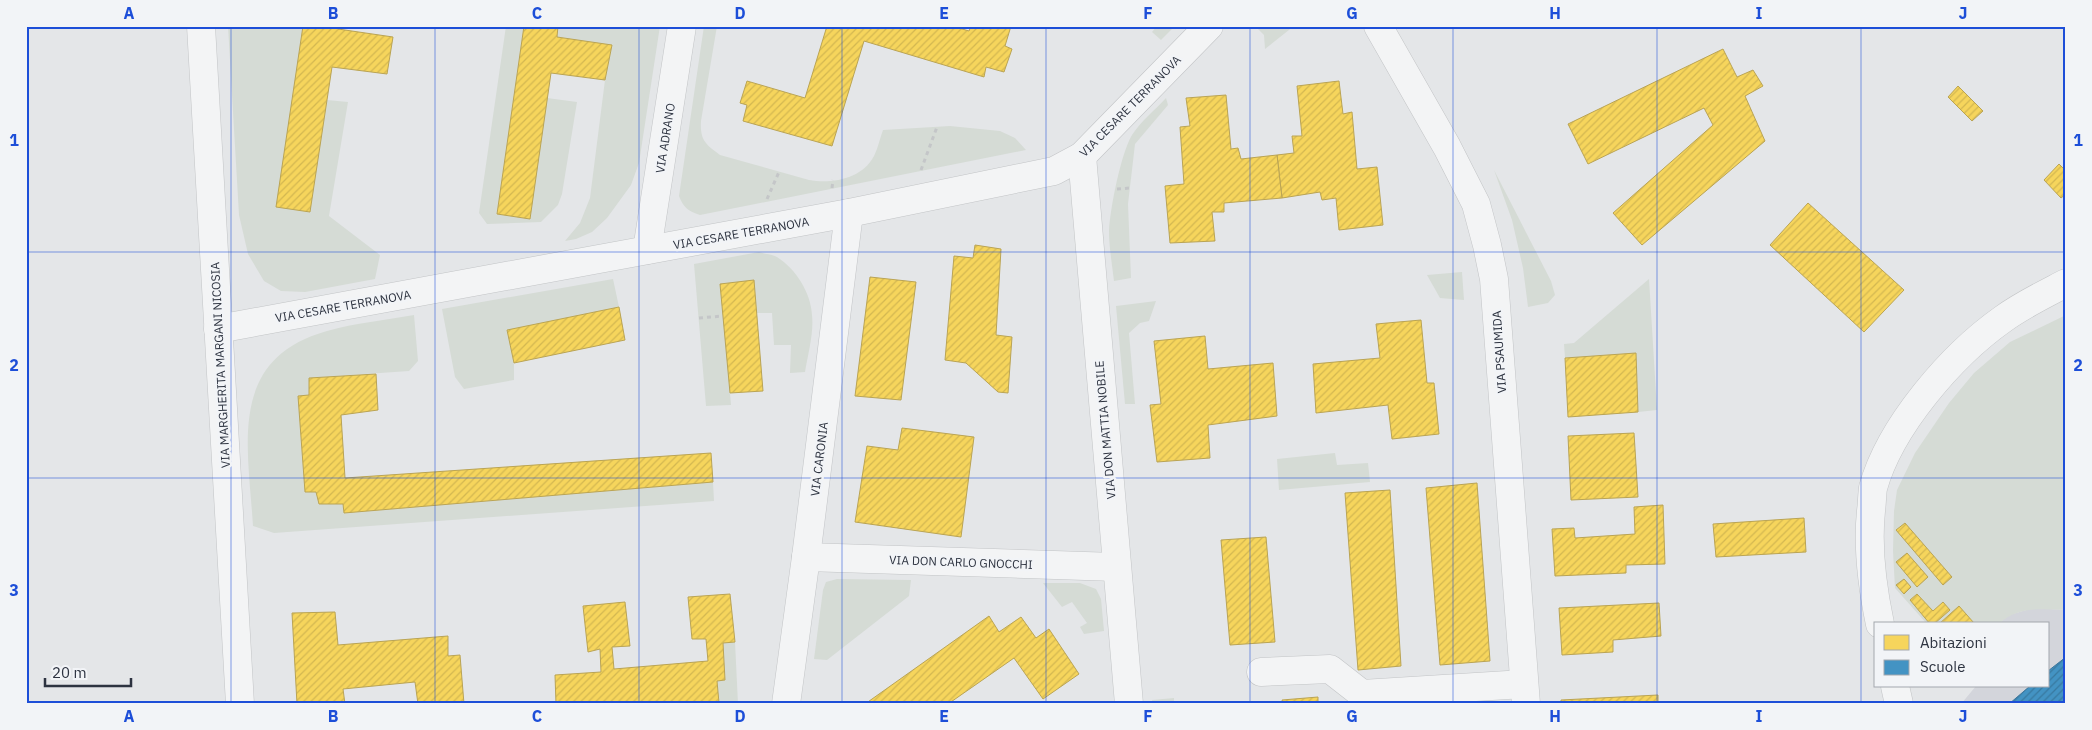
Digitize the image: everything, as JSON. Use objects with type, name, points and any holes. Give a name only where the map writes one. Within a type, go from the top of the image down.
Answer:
[{"type":"street","name":"VIA MARGHERITA MARGANI NICOSIA","points":[[201,26],[240,704]]},
{"type":"street","name":"VIA ADRANO","points":[[647,250],[682,26]]},
{"type":"street","name":"VIA CESARE TERRANOVA","points":[[218,330],[849,213],[1054,171],[1082,156],[1209,26]]},
{"type":"street","name":"VIA PSAUMIDA","points":[[1378,26],[1447,147],[1476,204],[1487,245],[1494,279],[1525,694]]},
{"type":"street","name":"VIA DON MATTIA NOBILE","points":[[1082,156],[1129,704]]},
{"type":"street","name":"VIA CARONIA","points":[[786,704],[849,213]]},
{"type":"street","points":[[1880,622],[1873,590],[1868,536],[1873,489],[1887,454],[1907,421],[1936,381],[1970,344],[2004,318],[2066,283]]},
{"type":"street","name":"VIA DON CARLO GNOCCHI","points":[[806,557],[1116,567]]},
{"type":"street","points":[[1261,672],[1330,669],[1362,699],[1525,694]]},
{"type":"street","points":[[1895,688],[1899,704]]},
{"type":"path","points":[[921,171],[937,127]]},
{"type":"path","points":[[765,202],[779,172]]},
{"type":"path","points":[[832,189],[833,180]]},
{"type":"path","points":[[1117,189],[1130,188]]},
{"type":"path","points":[[699,318],[723,316]]},
{"type":"shaded area","points":[[228,26],[303,26],[277,207],[310,212],[327,100],[348,102],[329,216],[380,255],[375,279],[305,292],[281,291],[264,281],[248,254],[239,215]]},
{"type":"shaded area","points":[[506,26],[524,26],[497,213],[530,218],[547,98],[577,102],[562,194],[558,205],[541,222],[487,224],[479,213]]},
{"type":"shaded area","points":[[558,26],[660,26],[639,163],[631,185],[607,218],[592,232],[576,239],[565,241],[580,223],[590,198],[605,80],[612,46],[557,37]]},
{"type":"shaded area","points":[[704,26],[717,26],[701,121],[701,133],[704,141],[720,155],[809,180],[827,181],[854,175],[869,164],[877,150],[883,130],[950,126],[1000,131],[1015,138],[1026,150],[700,215],[684,206],[679,196]]},
{"type":"shaded area","points":[[1157,26],[1175,26],[1161,40],[1152,32]]},
{"type":"shaded area","points":[[1255,26],[1294,26],[1265,49],[1264,35]]},
{"type":"shaded area","points":[[1166,98],[1168,105],[1135,144],[1128,204],[1131,278],[1114,281],[1109,231],[1120,167],[1132,135]]},
{"type":"shaded area","points":[[1494,170],[1551,281],[1555,295],[1548,303],[1528,307],[1523,268],[1512,220]]},
{"type":"shaded area","points":[[759,252],[775,256],[784,262],[801,282],[809,298],[812,329],[805,372],[790,373],[791,345],[774,345],[772,313],[757,313],[754,281],[721,284],[731,405],[706,406],[694,264]]},
{"type":"shaded area","points":[[1462,272],[1464,300],[1440,298],[1427,275]]},
{"type":"shaded area","points":[[613,279],[619,307],[507,330],[514,363],[514,380],[464,389],[455,377],[442,309]]},
{"type":"shaded area","points":[[1649,279],[1657,410],[1638,412],[1636,353],[1565,358],[1564,344],[1574,343]]},
{"type":"shaded area","points":[[1156,301],[1149,321],[1140,323],[1129,333],[1135,404],[1125,404],[1116,306]]},
{"type":"shaded area","points":[[414,315],[418,361],[409,371],[309,378],[309,395],[298,396],[305,492],[316,492],[343,504],[344,513],[713,482],[714,501],[274,533],[253,526],[248,465],[248,436],[251,409],[258,384],[273,362],[295,344],[327,331]]},
{"type":"shaded area","points":[[2066,315],[2066,610],[2039,609],[2022,611],[2001,622],[1925,622],[1895,588],[1893,551],[1894,511],[1897,490],[1915,453],[1949,403],[1974,373],[2010,342]]},
{"type":"shaded area","points":[[1335,453],[1337,465],[1368,463],[1370,482],[1279,490],[1277,459]]},
{"type":"shaded area","points":[[837,579],[911,580],[909,596],[827,660],[814,659],[823,590],[826,582]]},
{"type":"shaded area","points":[[1043,583],[1080,583],[1096,589],[1101,599],[1104,631],[1084,634],[1080,627],[1087,623],[1072,602],[1062,607]]},
{"type":"shaded area","points":[[2033,608],[2066,610],[2066,704],[1961,704],[1974,688],[2050,688],[2050,622],[2001,622],[2006,616]]},
{"type":"shaded area","points":[[735,642],[738,704],[703,704],[719,702],[717,681],[725,680],[723,643]]},
{"type":"shaded area","points":[[1174,698],[1174,704],[1153,704],[1152,700]]},
{"type":"building: Abitazioni","points":[[303,26],[338,26],[338,29],[393,37],[387,74],[332,67],[310,212],[276,207]]},
{"type":"building: Abitazioni","points":[[524,26],[558,26],[557,37],[612,45],[605,80],[551,73],[530,219],[497,214]]},
{"type":"building: Abitazioni","points":[[827,26],[952,26],[969,31],[971,26],[1011,26],[1005,46],[1012,49],[1004,72],[986,67],[984,77],[864,41],[832,146],[743,121],[747,105],[740,103],[747,81],[805,98]]},
{"type":"building: Abitazioni","points":[[1723,49],[1737,77],[1753,70],[1763,86],[1745,96],[1765,141],[1642,245],[1613,213],[1713,125],[1704,108],[1588,164],[1568,124]]},
{"type":"building: Abitazioni","points":[[1339,81],[1343,114],[1352,112],[1357,169],[1377,167],[1383,225],[1339,230],[1336,198],[1322,200],[1320,192],[1282,198],[1277,155],[1294,153],[1292,136],[1302,136],[1297,86]]},
{"type":"building: Abitazioni","points":[[1958,86],[1983,111],[1972,121],[1948,97]]},
{"type":"building: Abitazioni","points":[[1226,95],[1231,149],[1238,148],[1241,159],[1277,155],[1282,198],[1224,203],[1224,212],[1212,212],[1215,241],[1170,243],[1165,186],[1184,184],[1180,127],[1190,126],[1186,98]]},
{"type":"building: Abitazioni","points":[[2059,164],[2066,171],[2066,194],[2061,198],[2044,180]]},
{"type":"building: Abitazioni","points":[[1808,203],[1904,290],[1864,332],[1770,245]]},
{"type":"building: Abitazioni","points":[[975,245],[1001,249],[996,335],[1012,337],[1008,393],[998,392],[966,363],[945,360],[954,256],[973,258]]},
{"type":"building: Abitazioni","points":[[870,277],[916,282],[901,400],[855,396]]},
{"type":"building: Abitazioni","points":[[754,280],[763,391],[730,393],[720,284]]},
{"type":"building: Abitazioni","points":[[619,307],[625,340],[514,363],[507,330]]},
{"type":"building: Abitazioni","points":[[1421,320],[1427,383],[1434,383],[1439,434],[1392,439],[1388,405],[1316,413],[1313,364],[1380,358],[1376,324]]},
{"type":"building: Abitazioni","points":[[1205,336],[1208,369],[1273,363],[1277,416],[1208,425],[1210,458],[1157,462],[1150,405],[1161,404],[1154,341]]},
{"type":"building: Abitazioni","points":[[1636,353],[1638,412],[1568,417],[1565,358]]},
{"type":"building: Abitazioni","points":[[376,374],[378,410],[341,415],[345,478],[711,453],[713,482],[344,513],[343,504],[319,504],[316,492],[305,492],[298,396],[309,395],[309,378]]},
{"type":"building: Abitazioni","points":[[902,428],[974,437],[961,537],[855,522],[867,446],[898,450]]},
{"type":"building: Abitazioni","points":[[1634,433],[1638,497],[1571,500],[1568,436]]},
{"type":"building: Abitazioni","points":[[1477,483],[1490,661],[1440,665],[1426,488]]},
{"type":"building: Abitazioni","points":[[1390,490],[1401,666],[1358,670],[1345,493]]},
{"type":"building: Abitazioni","points":[[1663,505],[1665,564],[1626,565],[1626,573],[1555,576],[1552,529],[1574,528],[1575,538],[1635,534],[1634,507]]},
{"type":"building: Abitazioni","points":[[1804,518],[1806,552],[1716,557],[1713,524]]},
{"type":"building: Abitazioni","points":[[1905,523],[1952,577],[1943,585],[1896,530]]},
{"type":"building: Abitazioni","points":[[1266,537],[1275,642],[1230,645],[1221,540]]},
{"type":"building: Abitazioni","points":[[1907,553],[1928,577],[1917,587],[1896,562]]},
{"type":"building: Abitazioni","points":[[1904,579],[1911,587],[1904,594],[1896,585]]},
{"type":"building: Abitazioni","points":[[730,594],[735,642],[723,643],[725,680],[717,681],[719,703],[556,704],[555,675],[601,672],[600,649],[588,652],[583,606],[625,602],[630,646],[612,647],[614,669],[708,661],[706,639],[692,639],[688,597]]},
{"type":"building: Abitazioni","points":[[1917,594],[1933,611],[1943,602],[1950,610],[1936,622],[1928,622],[1910,600]]},
{"type":"building: Abitazioni","points":[[1659,603],[1661,636],[1613,640],[1613,652],[1562,655],[1559,608]]},
{"type":"building: Abitazioni","points":[[1959,606],[1973,622],[1941,622]]},
{"type":"building: Abitazioni","points":[[335,612],[338,645],[448,636],[448,656],[460,655],[464,704],[418,704],[415,682],[343,689],[345,704],[297,704],[292,613]]},
{"type":"building: Abitazioni","points":[[989,616],[999,632],[1021,617],[1036,638],[1049,629],[1079,674],[1043,699],[1014,658],[948,704],[865,704]]},
{"type":"building: Abitazioni","points":[[1658,695],[1658,704],[1561,704],[1561,700]]},
{"type":"building: Abitazioni","points":[[1318,697],[1318,704],[1283,704],[1282,700]]},
{"type":"building: Scuole","points":[[2066,657],[2066,704],[2009,704],[2028,688],[2050,688],[2050,669]]}]
